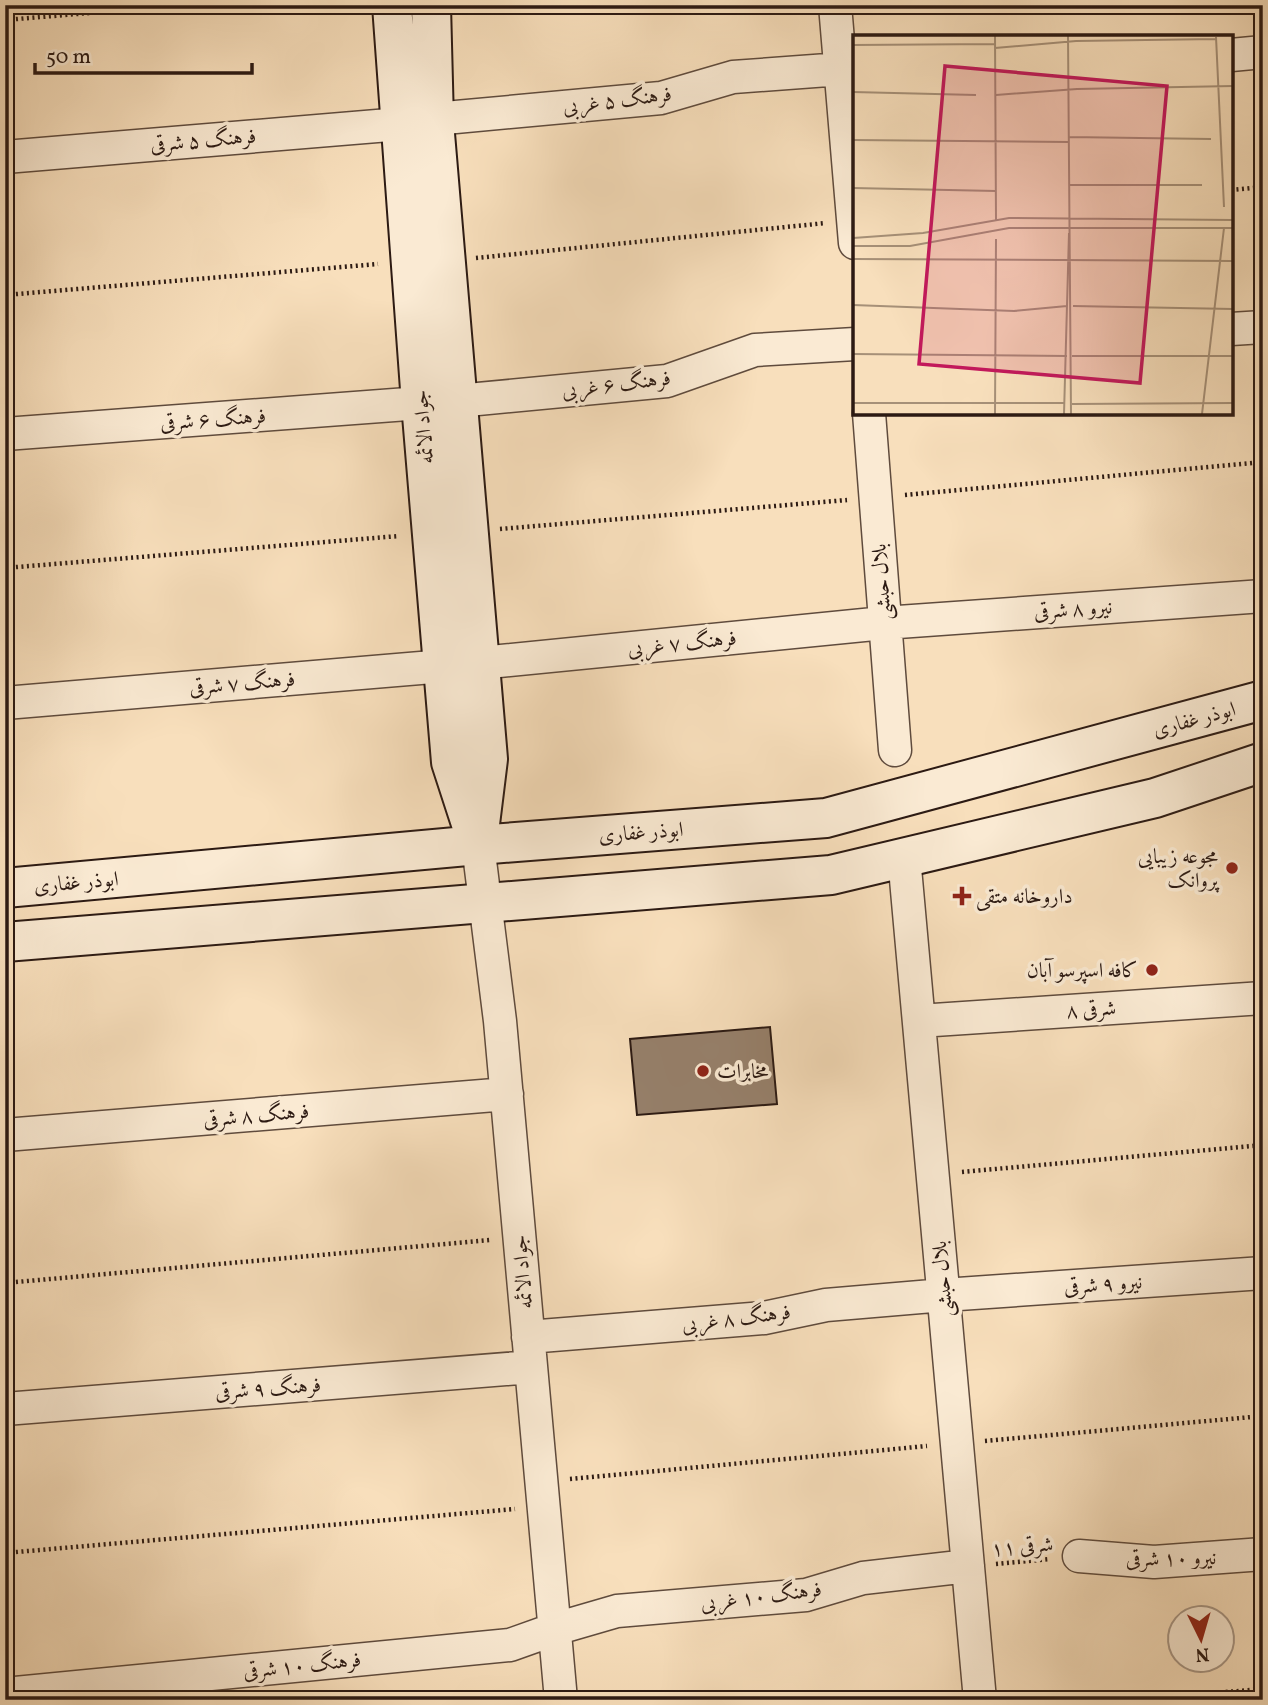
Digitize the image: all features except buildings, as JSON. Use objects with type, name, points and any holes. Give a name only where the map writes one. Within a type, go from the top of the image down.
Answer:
[{"type":"street","name":"جواد الائمه","points":[[393,5],[418,121],[461,665]]},
{"type":"street","name":"جواد الائمه","points":[[418,121],[432,5]]},
{"type":"street","points":[[835,5],[847,68],[853,209]]},
{"type":"street","points":[[1233,55],[1263,52]]},
{"type":"street","name":"فرهنگ ۵ غربی","points":[[418,121],[661,98],[733,77],[847,68]]},
{"type":"street","name":"فرهنگ ۵ شرقی","points":[[5,157],[418,121]]},
{"type":"street","points":[[1233,329],[1263,327]]},
{"type":"street","name":"فرهنگ ۶ غربی","points":[[439,402],[667,381],[755,350],[853,344]]},
{"type":"street","name":"جواد الائمه","points":[[439,402],[432,533],[461,665],[488,759],[478,845],[500,1021],[561,1700]]},
{"type":"street","name":"فرهنگ ۶ شرقی","points":[[5,434],[439,402]]},
{"type":"street","name":"بلال حبشی","points":[[869,415],[895,750]]},
{"type":"street","name":"نیرو ۸ شرقی","points":[[884,622],[1263,596]]},
{"type":"street","name":"فرهنگ ۷ غربی","points":[[461,665],[884,622]]},
{"type":"street","name":"فرهنگ ۷ شرقی","points":[[5,703],[461,665]]},
{"type":"street","name":"ابوذر غفاری","points":[[5,888],[478,845],[827,818],[1263,700]]},
{"type":"street","points":[[5,942],[831,875],[1155,798],[1263,762]]},
{"type":"street","name":"بلال حبشی","points":[[904,857],[980,1700]]},
{"type":"street","name":"۸ شرقی","points":[[919,1021],[1263,998]]},
{"type":"street","name":"فرهنگ ۸ شرقی","points":[[5,1135],[506,1094]]},
{"type":"street","name":"نیرو ۹ شرقی","points":[[944,1294],[1263,1273]]},
{"type":"street","name":"فرهنگ ۸ غربی","points":[[530,1352],[764,1318],[826,1305],[944,1294]]},
{"type":"street","name":"فرهنگ ۹ شرقی","points":[[5,1409],[530,1352]]},
{"type":"street","name":"نیرو ۱۰ شرقی","points":[[1079,1556],[1154,1562],[1263,1554]]},
{"type":"street","name":"فرهنگ ۱۰ غربی","points":[[555,1629],[617,1611],[806,1595],[863,1578],[968,1566]]},
{"type":"street","name":"فرهنگ ۱۰ شرقی","points":[[5,1694],[510,1645],[555,1629]]},
{"type":"path","points":[[5,20],[184,5]]},
{"type":"path","points":[[1233,190],[1263,187]]},
{"type":"path","points":[[5,295],[428,261],[853,232]]},
{"type":"path","points":[[5,568],[432,533]]},
{"type":"path","points":[[933,1174],[1263,1146]]},
{"type":"path","points":[[5,1283],[519,1238]]},
{"type":"path","points":[[5,1553],[542,1494],[957,1443],[1263,1416]]},
{"type":"path","name":"۱۱ شرقی","points":[[968,1566],[1079,1556]]},
{"type":"path","points":[[1127,1700],[1263,1689]]},
{"type":"place","name":"مجوعه زیبایی پروانک","points":[[1232,868]]},
{"type":"place","name":"داروخانه متقی","points":[[962,896]]},
{"type":"place","name":"کافه اسپرسو آبان","points":[[1152,970]]},
{"type":"place","name":"مخابرات","points":[[703,1071]]}]
